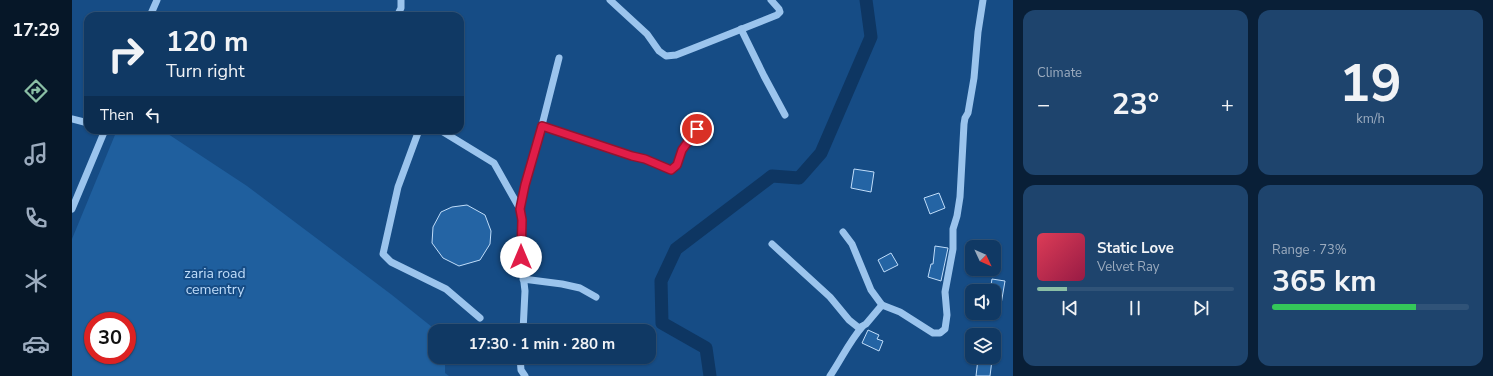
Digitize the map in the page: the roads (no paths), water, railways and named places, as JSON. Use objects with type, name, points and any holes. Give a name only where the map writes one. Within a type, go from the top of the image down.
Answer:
[{"type":"street","points":[[152,12],[156,0]]},
{"type":"street","points":[[399,12],[401,8],[401,0]]},
{"type":"street","points":[[610,0],[647,34],[659,51],[666,56],[676,55],[779,14],[779,9],[771,0]]},
{"type":"street","points":[[843,232],[852,244],[871,290],[882,305],[900,312],[932,333],[940,334],[945,329],[947,315],[945,292],[953,249],[953,229],[960,197],[964,124],[968,113],[974,78],[977,39],[983,0]]},
{"type":"street","points":[[742,29],[764,76],[785,115]]},
{"type":"street","points":[[520,209],[559,58]]},
{"type":"street","points":[[72,119],[84,122]]},
{"type":"street","points":[[542,126],[645,159],[671,170],[677,165],[682,150],[697,129]]},
{"type":"street","points":[[72,210],[103,134]]},
{"type":"street","points":[[418,134],[398,187],[383,254],[391,262],[446,289],[480,318]]},
{"type":"street","points":[[447,134],[494,163],[520,209],[522,220],[521,257],[525,291],[524,324]]},
{"type":"street","points":[[772,244],[830,297],[855,325],[859,328],[862,327]]},
{"type":"street","points":[[523,279],[580,288],[596,297]]},
{"type":"street","points":[[830,376],[853,338],[882,305]]},
{"type":"street","points":[[521,364],[525,376]]},
{"type":"waterway","points":[[710,376],[706,348],[662,323],[661,281],[676,249],[772,176],[799,178],[821,153],[871,37],[866,0]]},
{"type":"park label","name":"zaria road cementry","points":[[215,282]]}]
